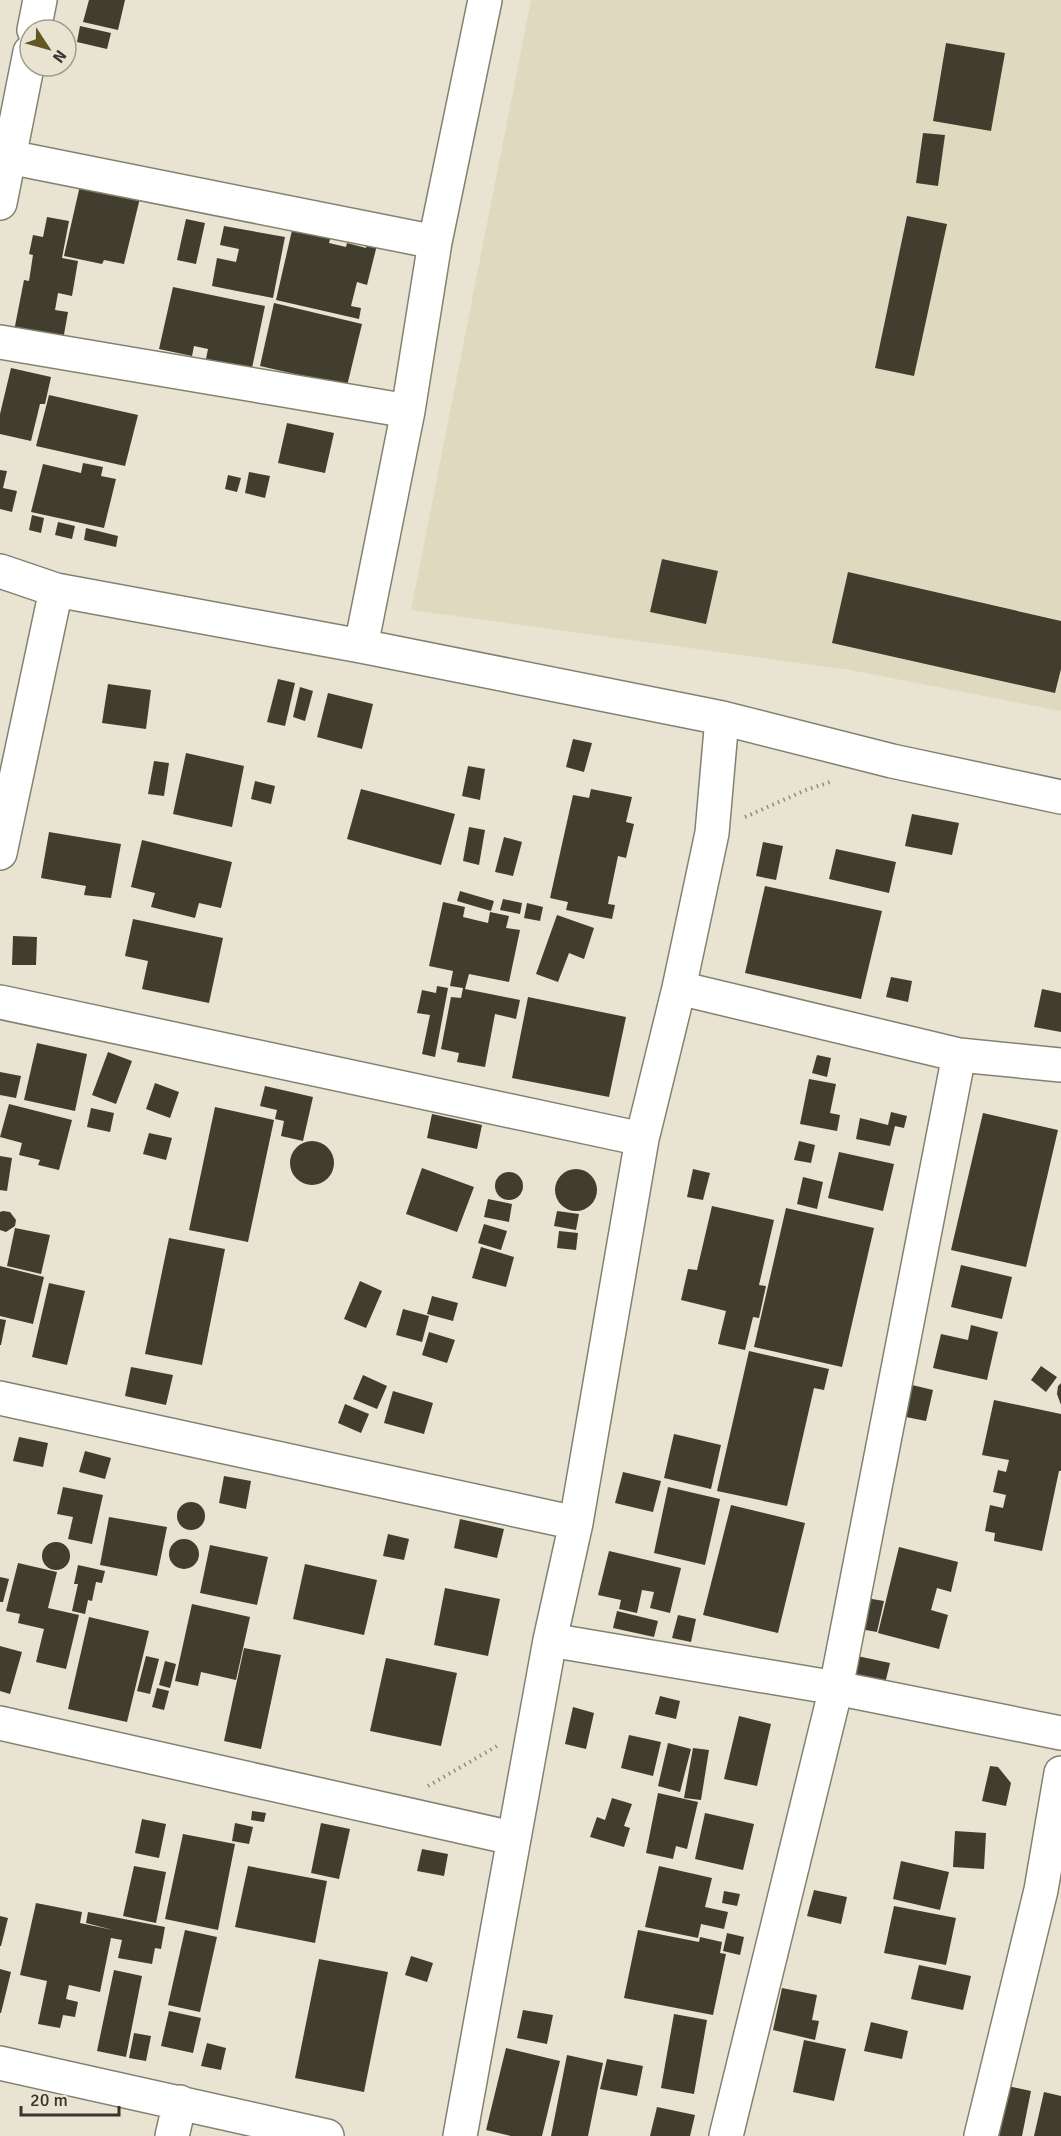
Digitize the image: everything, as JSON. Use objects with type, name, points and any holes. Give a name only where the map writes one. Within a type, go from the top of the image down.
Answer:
[{"type":"street","points":[[36,18],[40,0]]},
{"type":"street","points":[[361,646],[408,411],[435,242],[485,0]]},
{"type":"street","points":[[0,203],[25,78]]},
{"type":"street","points":[[9,158],[435,242]]},
{"type":"street","points":[[0,342],[408,411]]},
{"type":"street","points":[[0,571],[56,590],[361,646],[722,718],[892,761],[1061,797]]},
{"type":"street","points":[[0,854],[56,590]]},
{"type":"street","points":[[460,2136],[512,1838],[550,1640],[576,1523],[642,1139],[679,988],[712,832],[722,718]]},
{"type":"street","points":[[679,988],[958,1055],[1061,1065]]},
{"type":"street","points":[[0,1002],[642,1139]]},
{"type":"street","points":[[726,2136],[836,1688],[958,1055]]},
{"type":"street","points":[[0,1398],[576,1523]]},
{"type":"street","points":[[550,1640],[836,1688],[1061,1733]]},
{"type":"street","points":[[0,1723],[512,1838]]},
{"type":"street","points":[[981,2136],[1051,1892],[1061,1773]]},
{"type":"street","points":[[0,2063],[327,2136]]},
{"type":"street","points":[[172,2136],[180,2102]]},
{"type":"path","points":[[712,832],[806,790],[838,779]]},
{"type":"path","points":[[382,1808],[444,1778],[501,1743]]},
{"type":"shaded area","points":[[531,0],[1061,0],[1061,711],[850,670],[411,610]]},
{"type":"building","points":[[89,0],[125,0],[118,30],[83,22]]},
{"type":"building","points":[[80,26],[111,33],[107,49],[78,42]]},
{"type":"building","points":[[946,43],[1005,53],[991,131],[933,121]]},
{"type":"building","points":[[923,133],[945,135],[938,186],[916,183]]},
{"type":"building","points":[[81,181],[91,190],[114,195],[115,189],[141,194],[124,264],[104,260],[102,264],[64,256]]},
{"type":"building","points":[[907,216],[947,224],[914,376],[875,368]]},
{"type":"building","points":[[47,217],[69,221],[62,258],[78,261],[72,296],[58,293],[55,310],[68,312],[63,340],[14,331],[24,280],[29,281],[33,255],[29,254],[33,235],[43,237]]},
{"type":"building","points":[[186,219],[205,223],[196,264],[177,260]]},
{"type":"building","points":[[224,226],[285,237],[273,298],[212,286],[217,258],[236,262],[239,249],[220,245]]},
{"type":"building","points":[[293,226],[331,235],[329,243],[346,247],[347,243],[366,248],[367,243],[377,245],[367,285],[357,282],[351,306],[361,308],[359,319],[276,300]]},
{"type":"building","points":[[173,287],[265,306],[252,368],[206,359],[208,349],[194,346],[192,356],[159,349]]},
{"type":"building","points":[[274,303],[362,324],[347,386],[260,366]]},
{"type":"building","points":[[11,368],[51,377],[45,404],[40,404],[31,441],[0,434],[0,414]]},
{"type":"building","points":[[49,395],[138,415],[125,466],[36,446]]},
{"type":"building","points":[[287,423],[334,433],[325,473],[278,463]]},
{"type":"building","points":[[83,463],[103,467],[101,476],[116,479],[104,528],[31,512],[43,464],[81,473]]},
{"type":"building","points":[[0,470],[7,471],[3,488],[17,491],[12,512],[0,509]]},
{"type":"building","points":[[249,472],[270,476],[265,498],[245,493]]},
{"type":"building","points":[[228,475],[241,478],[237,492],[225,489]]},
{"type":"building","points":[[32,515],[44,518],[41,533],[29,530]]},
{"type":"building","points":[[58,522],[75,526],[72,539],[55,535]]},
{"type":"building","points":[[86,528],[118,536],[116,547],[84,540]]},
{"type":"building","points":[[662,559],[718,571],[706,624],[650,612]]},
{"type":"building","points":[[848,572],[1061,621],[1061,669],[1055,693],[832,643]]},
{"type":"building","points":[[278,679],[295,683],[285,726],[267,722]]},
{"type":"building","points":[[108,684],[151,690],[146,729],[102,723]]},
{"type":"building","points":[[300,687],[313,691],[305,721],[293,717]]},
{"type":"building","points":[[328,693],[373,704],[362,749],[317,737]]},
{"type":"building","points":[[573,739],[592,743],[584,772],[566,767]]},
{"type":"building","points":[[186,753],[244,766],[232,827],[173,814]]},
{"type":"building","points":[[154,761],[169,763],[164,796],[148,794]]},
{"type":"building","points":[[468,766],[485,769],[480,800],[462,796]]},
{"type":"building","points":[[255,781],[275,786],[271,804],[251,799]]},
{"type":"building","points":[[361,789],[455,814],[441,865],[347,839]]},
{"type":"building","points":[[591,789],[632,797],[626,822],[634,824],[626,858],[618,856],[608,904],[615,905],[612,919],[566,910],[568,902],[550,898],[573,795],[589,798]]},
{"type":"building","points":[[912,814],[959,823],[952,855],[905,846]]},
{"type":"building","points":[[469,827],[485,830],[479,865],[463,861]]},
{"type":"building","points":[[49,832],[121,844],[111,898],[84,895],[86,886],[41,878]]},
{"type":"building","points":[[504,837],[522,842],[513,876],[495,872]]},
{"type":"building","points":[[142,840],[232,862],[221,908],[199,903],[195,918],[151,907],[155,893],[131,887]]},
{"type":"building","points":[[763,842],[783,846],[776,880],[756,876]]},
{"type":"building","points":[[836,849],[896,862],[889,893],[829,879]]},
{"type":"building","points":[[765,886],[882,911],[861,999],[745,973]]},
{"type":"building","points":[[460,891],[494,901],[491,911],[457,901]]},
{"type":"building","points":[[503,899],[522,903],[520,914],[500,910]]},
{"type":"building","points":[[443,902],[465,907],[463,917],[488,923],[490,912],[509,916],[506,928],[520,930],[509,982],[469,974],[465,989],[520,1000],[516,1019],[495,1014],[485,1067],[457,1062],[459,1053],[441,1049],[451,997],[461,998],[463,988],[450,986],[453,971],[429,966]]},
{"type":"building","points":[[527,903],[543,907],[540,921],[524,918]]},
{"type":"building","points":[[557,915],[594,928],[584,959],[569,953],[558,982],[536,974]]},
{"type":"building","points":[[133,919],[223,938],[209,1003],[142,989],[148,961],[125,956]]},
{"type":"building","points":[[13,936],[37,937],[36,965],[12,965]]},
{"type":"building","points":[[891,977],[912,981],[908,1002],[886,997]]},
{"type":"building","points":[[437,986],[448,988],[435,1057],[422,1054],[430,1015],[417,1013],[422,990],[436,993]]},
{"type":"building","points":[[1042,989],[1061,993],[1061,1032],[1034,1027]]},
{"type":"building","points":[[528,997],[626,1017],[609,1097],[512,1078]]},
{"type":"building","points":[[37,1043],[87,1054],[75,1111],[24,1100]]},
{"type":"building","points":[[108,1052],[132,1061],[116,1104],[92,1095]]},
{"type":"building","points":[[817,1055],[831,1058],[827,1077],[812,1073]]},
{"type":"building","points":[[0,1072],[21,1076],[16,1098],[0,1095]]},
{"type":"building","points":[[809,1079],[836,1084],[830,1113],[840,1115],[837,1131],[800,1124]]},
{"type":"building","points":[[155,1083],[179,1092],[170,1118],[146,1109]]},
{"type":"building","points":[[265,1086],[313,1097],[303,1141],[281,1136],[284,1121],[275,1119],[277,1110],[260,1106]]},
{"type":"building","points":[[9,1104],[72,1120],[59,1170],[38,1165],[40,1160],[19,1155],[22,1143],[0,1137]]},
{"type":"building","points":[[215,1107],[274,1120],[248,1242],[189,1230]]},
{"type":"building","points":[[91,1108],[114,1113],[110,1132],[87,1127]]},
{"type":"building","points":[[891,1112],[907,1116],[904,1128],[895,1126],[890,1146],[856,1139],[860,1118],[888,1125]]},
{"type":"building","points":[[983,1113],[1058,1130],[1026,1267],[951,1250]]},
{"type":"building","points":[[432,1114],[482,1125],[477,1149],[427,1138]]},
{"type":"building","points":[[149,1133],[172,1138],[166,1160],[143,1154]]},
{"type":"building","points":[[312,1141],[321,1142],[328,1147],[333,1154],[333,1172],[328,1179],[321,1184],[312,1185],[303,1184],[296,1179],[291,1172],[290,1163],[291,1154],[296,1147],[303,1142]]},
{"type":"building","points":[[799,1141],[815,1145],[811,1163],[794,1160]]},
{"type":"building","points":[[839,1152],[894,1164],[883,1211],[828,1198]]},
{"type":"building","points":[[0,1156],[12,1158],[7,1191],[0,1190]]},
{"type":"building","points":[[422,1168],[474,1187],[457,1232],[406,1214]]},
{"type":"building","points":[[576,1169],[590,1176],[597,1190],[590,1204],[576,1211],[562,1204],[555,1190],[562,1176]]},
{"type":"building","points":[[693,1169],[710,1173],[703,1200],[687,1197]]},
{"type":"building","points":[[509,1172],[519,1176],[523,1186],[519,1196],[509,1200],[499,1196],[495,1186],[499,1176]]},
{"type":"building","points":[[803,1177],[823,1182],[817,1209],[797,1204]]},
{"type":"building","points":[[488,1199],[512,1204],[509,1222],[484,1217]]},
{"type":"building","points":[[712,1206],[774,1220],[759,1285],[766,1286],[759,1318],[753,1317],[745,1350],[718,1344],[726,1311],[681,1300],[688,1269],[697,1270]]},
{"type":"building","points":[[786,1208],[874,1228],[842,1367],[754,1347]]},
{"type":"building","points":[[557,1211],[579,1214],[576,1230],[554,1226]]},
{"type":"building","points":[[0,1212],[10,1212],[16,1220],[15,1226],[6,1232],[0,1230]]},
{"type":"building","points":[[484,1224],[507,1231],[501,1250],[478,1243]]},
{"type":"building","points":[[15,1228],[50,1235],[41,1274],[7,1266]]},
{"type":"building","points":[[559,1231],[578,1233],[576,1250],[557,1248]]},
{"type":"building","points":[[169,1238],[225,1249],[202,1365],[145,1354]]},
{"type":"building","points":[[481,1247],[514,1257],[506,1287],[472,1278]]},
{"type":"building","points":[[961,1265],[1012,1277],[1002,1319],[951,1307]]},
{"type":"building","points":[[0,1266],[44,1277],[33,1324],[0,1316]]},
{"type":"building","points":[[360,1281],[382,1291],[366,1328],[344,1319]]},
{"type":"building","points":[[49,1283],[85,1291],[67,1365],[32,1357]]},
{"type":"building","points":[[432,1296],[458,1303],[453,1321],[427,1314]]},
{"type":"building","points":[[403,1309],[429,1316],[422,1342],[396,1335]]},
{"type":"building","points":[[0,1319],[6,1320],[1,1345],[0,1345]]},
{"type":"building","points":[[971,1325],[998,1332],[987,1380],[933,1368],[941,1334],[968,1340]]},
{"type":"building","points":[[429,1332],[455,1340],[447,1363],[422,1355]]},
{"type":"building","points":[[749,1351],[829,1369],[824,1390],[814,1388],[787,1506],[717,1491]]},
{"type":"building","points":[[1041,1366],[1057,1377],[1046,1392],[1031,1380]]},
{"type":"building","points":[[131,1367],[173,1375],[166,1405],[125,1396]]},
{"type":"building","points":[[363,1375],[387,1386],[377,1409],[353,1399]]},
{"type":"building","points":[[1061,1383],[1061,1405],[1057,1394]]},
{"type":"building","points":[[908,1384],[933,1390],[926,1421],[901,1416]]},
{"type":"building","points":[[393,1391],[433,1403],[424,1434],[384,1423]]},
{"type":"building","points":[[994,1400],[1061,1414],[1061,1471],[1059,1471],[1042,1551],[994,1541],[995,1533],[985,1531],[990,1505],[1003,1508],[1006,1495],[993,1492],[998,1470],[1006,1472],[1009,1460],[982,1455]]},
{"type":"building","points":[[345,1404],[369,1414],[361,1433],[338,1423]]},
{"type":"building","points":[[674,1434],[721,1445],[711,1489],[664,1478]]},
{"type":"building","points":[[19,1437],[48,1443],[43,1467],[13,1461]]},
{"type":"building","points":[[85,1451],[111,1458],[105,1479],[79,1472]]},
{"type":"building","points":[[623,1472],[661,1481],[653,1512],[615,1503]]},
{"type":"building","points":[[224,1476],[251,1481],[246,1509],[219,1503]]},
{"type":"building","points":[[63,1487],[103,1495],[92,1544],[68,1539],[73,1517],[57,1514]]},
{"type":"building","points":[[668,1487],[720,1499],[705,1565],[654,1553]]},
{"type":"building","points":[[191,1502],[201,1506],[205,1516],[201,1526],[191,1530],[181,1526],[177,1516],[181,1506]]},
{"type":"building","points":[[731,1505],[805,1523],[778,1633],[703,1615]]},
{"type":"building","points":[[109,1517],[167,1527],[157,1576],[100,1565]]},
{"type":"building","points":[[460,1519],[504,1529],[497,1558],[454,1548]]},
{"type":"building","points":[[388,1534],[409,1539],[404,1560],[383,1556]]},
{"type":"building","points":[[184,1539],[194,1544],[199,1554],[194,1564],[184,1569],[174,1564],[169,1554],[174,1544]]},
{"type":"building","points":[[56,1542],[66,1546],[70,1556],[66,1566],[56,1570],[46,1566],[42,1556],[46,1546]]},
{"type":"building","points":[[210,1545],[268,1557],[257,1605],[200,1593]]},
{"type":"building","points":[[899,1547],[958,1562],[951,1592],[937,1588],[931,1610],[948,1615],[939,1649],[878,1633]]},
{"type":"building","points":[[609,1551],[681,1568],[670,1613],[650,1608],[654,1592],[642,1590],[637,1613],[619,1609],[621,1600],[598,1595]]},
{"type":"building","points":[[18,1563],[57,1572],[48,1608],[79,1615],[66,1669],[36,1662],[44,1629],[18,1623],[20,1614],[6,1611]]},
{"type":"building","points":[[305,1564],[377,1580],[364,1635],[293,1619]]},
{"type":"building","points":[[78,1565],[105,1571],[102,1583],[96,1582],[92,1601],[88,1600],[85,1614],[72,1611],[78,1584],[74,1584]]},
{"type":"building","points":[[0,1577],[9,1579],[3,1602],[0,1602]]},
{"type":"building","points":[[445,1588],[500,1599],[488,1656],[434,1645]]},
{"type":"building","points":[[866,1598],[884,1601],[877,1632],[860,1629]]},
{"type":"building","points":[[192,1604],[250,1617],[236,1680],[201,1672],[198,1686],[175,1681]]},
{"type":"building","points":[[617,1611],[658,1621],[654,1637],[613,1628]]},
{"type":"building","points":[[678,1615],[696,1619],[691,1642],[672,1638]]},
{"type":"building","points":[[89,1617],[149,1631],[127,1722],[68,1709]]},
{"type":"building","points":[[0,1646],[22,1652],[10,1694],[0,1691]]},
{"type":"building","points":[[244,1648],[281,1655],[261,1749],[224,1741]]},
{"type":"building","points":[[848,1654],[890,1663],[884,1688],[843,1680]]},
{"type":"building","points":[[146,1656],[159,1659],[150,1694],[137,1691]]},
{"type":"building","points":[[386,1658],[457,1673],[441,1746],[370,1731]]},
{"type":"building","points":[[165,1661],[176,1664],[170,1688],[159,1685]]},
{"type":"building","points":[[157,1688],[169,1691],[164,1710],[152,1707]]},
{"type":"building","points":[[660,1696],[680,1701],[676,1719],[655,1714]]},
{"type":"building","points":[[573,1707],[594,1713],[586,1749],[565,1744]]},
{"type":"building","points":[[739,1716],[771,1724],[757,1786],[724,1779]]},
{"type":"building","points":[[629,1735],[661,1742],[653,1776],[621,1768]]},
{"type":"building","points":[[668,1743],[691,1749],[680,1792],[658,1786]]},
{"type":"building","points":[[693,1748],[709,1750],[701,1800],[684,1798]]},
{"type":"building","points":[[990,1766],[998,1767],[1011,1783],[1006,1806],[982,1801]]},
{"type":"building","points":[[658,1793],[698,1802],[687,1849],[676,1846],[673,1859],[646,1853]]},
{"type":"building","points":[[612,1798],[632,1804],[624,1826],[630,1828],[624,1847],[590,1837],[597,1817],[605,1820]]},
{"type":"building","points":[[252,1811],[266,1813],[264,1822],[251,1820]]},
{"type":"building","points":[[705,1813],[754,1824],[743,1870],[695,1859]]},
{"type":"building","points":[[142,1819],[166,1824],[159,1858],[135,1853]]},
{"type":"building","points":[[235,1823],[253,1827],[249,1844],[232,1841]]},
{"type":"building","points":[[321,1823],[350,1829],[339,1879],[311,1873]]},
{"type":"building","points":[[955,1831],[986,1833],[984,1869],[953,1867]]},
{"type":"building","points":[[183,1834],[235,1844],[218,1930],[165,1919]]},
{"type":"building","points":[[422,1849],[448,1854],[444,1876],[417,1871]]},
{"type":"building","points":[[901,1861],[949,1872],[940,1910],[893,1899]]},
{"type":"building","points":[[134,1866],[166,1872],[156,1923],[123,1916]]},
{"type":"building","points":[[248,1866],[327,1881],[315,1943],[235,1927]]},
{"type":"building","points":[[659,1866],[712,1878],[705,1907],[728,1912],[724,1929],[701,1924],[698,1938],[645,1927]]},
{"type":"building","points":[[814,1890],[847,1897],[841,1924],[807,1916]]},
{"type":"building","points":[[724,1891],[740,1894],[737,1906],[722,1903]]},
{"type":"building","points":[[36,1903],[82,1912],[80,1923],[113,1930],[86,1923],[88,1912],[165,1927],[161,1949],[155,1948],[152,1964],[118,1958],[122,1940],[111,1938],[100,1992],[69,1985],[66,1999],[78,2002],[75,2017],[63,2015],[60,2028],[38,2024],[47,1981],[20,1975]]},
{"type":"building","points":[[894,1906],[956,1918],[946,1965],[884,1953]]},
{"type":"building","points":[[0,1916],[8,1918],[1,1946],[0,1946]]},
{"type":"building","points":[[185,1930],[217,1937],[200,2012],[168,2005]]},
{"type":"building","points":[[638,1930],[699,1942],[700,1937],[722,1942],[720,1953],[726,1954],[713,2015],[624,1998]]},
{"type":"building","points":[[727,1933],[744,1937],[740,1955],[723,1951]]},
{"type":"building","points":[[411,1956],[433,1963],[427,1982],[405,1975]]},
{"type":"building","points":[[319,1959],[388,1972],[364,2092],[295,2078]]},
{"type":"building","points":[[919,1965],[971,1976],[963,2010],[911,1999]]},
{"type":"building","points":[[0,1969],[11,1972],[1,2013],[0,2013]]},
{"type":"building","points":[[114,1970],[142,1976],[126,2057],[97,2051]]},
{"type":"building","points":[[782,1988],[817,1995],[812,2020],[819,2021],[815,2040],[773,2030]]},
{"type":"building","points":[[523,2010],[553,2015],[547,2044],[517,2038]]},
{"type":"building","points":[[169,2011],[201,2018],[193,2053],[161,2046]]},
{"type":"building","points":[[674,2014],[707,2020],[694,2094],[661,2088]]},
{"type":"building","points":[[871,2022],[908,2031],[902,2059],[864,2051]]},
{"type":"building","points":[[134,2033],[151,2036],[146,2061],[129,2058]]},
{"type":"building","points":[[804,2040],[846,2049],[834,2101],[793,2092]]},
{"type":"building","points":[[207,2043],[226,2048],[221,2070],[201,2066]]},
{"type":"building","points":[[506,2048],[560,2061],[542,2136],[511,2136],[486,2130]]},
{"type":"building","points":[[567,2055],[603,2063],[588,2136],[551,2136]]},
{"type":"building","points":[[607,2059],[643,2066],[637,2096],[600,2089]]},
{"type":"building","points":[[999,2084],[1031,2091],[1022,2136],[988,2136]]},
{"type":"building","points":[[1044,2092],[1061,2096],[1061,2136],[1034,2136]]},
{"type":"building","points":[[657,2107],[695,2115],[690,2136],[650,2136]]}]
